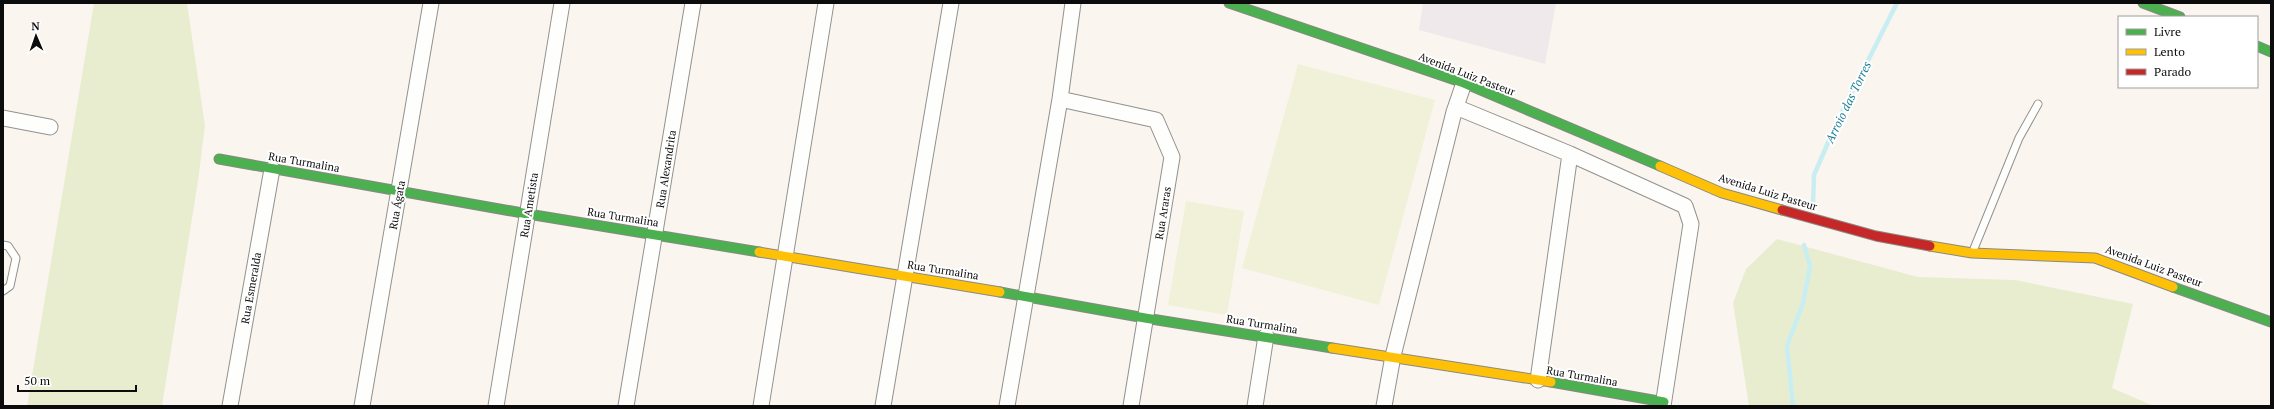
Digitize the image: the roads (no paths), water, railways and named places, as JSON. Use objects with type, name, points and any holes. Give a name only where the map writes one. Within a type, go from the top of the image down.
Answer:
[{"type":"street","name":"Rua Ágata","points":[[362,406],[431,3]]},
{"type":"street","name":"Rua Ametista","points":[[496,406],[562,3]]},
{"type":"street","name":"Rua Alexandrita","points":[[626,406],[656,234],[693,3]]},
{"type":"street","points":[[761,406],[826,3]]},
{"type":"street","points":[[883,406],[951,3]]},
{"type":"street","points":[[1007,406],[1060,99],[1073,3]]},
{"type":"street","name":"Avenida Luiz Pasteur","points":[[1229,3],[1464,83],[1722,193],[1876,236],[1972,253],[2095,258],[2271,322]]},
{"type":"street","points":[[2143,3],[2177,16]]},
{"type":"street","points":[[2258,46],[2271,52]]},
{"type":"street","points":[[1384,406],[1393,356],[1456,107],[1464,83]]},
{"type":"street","name":"Rua Araras","points":[[1060,99],[1156,120],[1172,157],[1131,406]]},
{"type":"street","points":[[1456,107],[1570,154],[1685,206],[1691,224],[1664,404]]},
{"type":"street","points":[[3,118],[50,127]]},
{"type":"street","points":[[1538,380],[1570,154]]},
{"type":"street","name":"Rua Turmalina","points":[[219,159],[528,214],[1025,296],[1145,318],[1538,380],[1664,404]]},
{"type":"street","name":"Rua Esmeralda","points":[[230,406],[272,169]]},
{"type":"street","points":[[1255,406],[1266,336]]},
{"type":"lane","points":[[1972,253],[2019,138],[2038,104]]},
{"type":"lane","points":[[3,245],[8,246],[16,258],[10,286],[3,291]]},
{"type":"waterway","name":"Arroio das Torres","points":[[1813,204],[1814,175],[1837,122],[1897,3]]},
{"type":"waterway","name":"Arroio das Torres","points":[[1793,406],[1787,346],[1803,303],[1810,266],[1804,245]]}]
